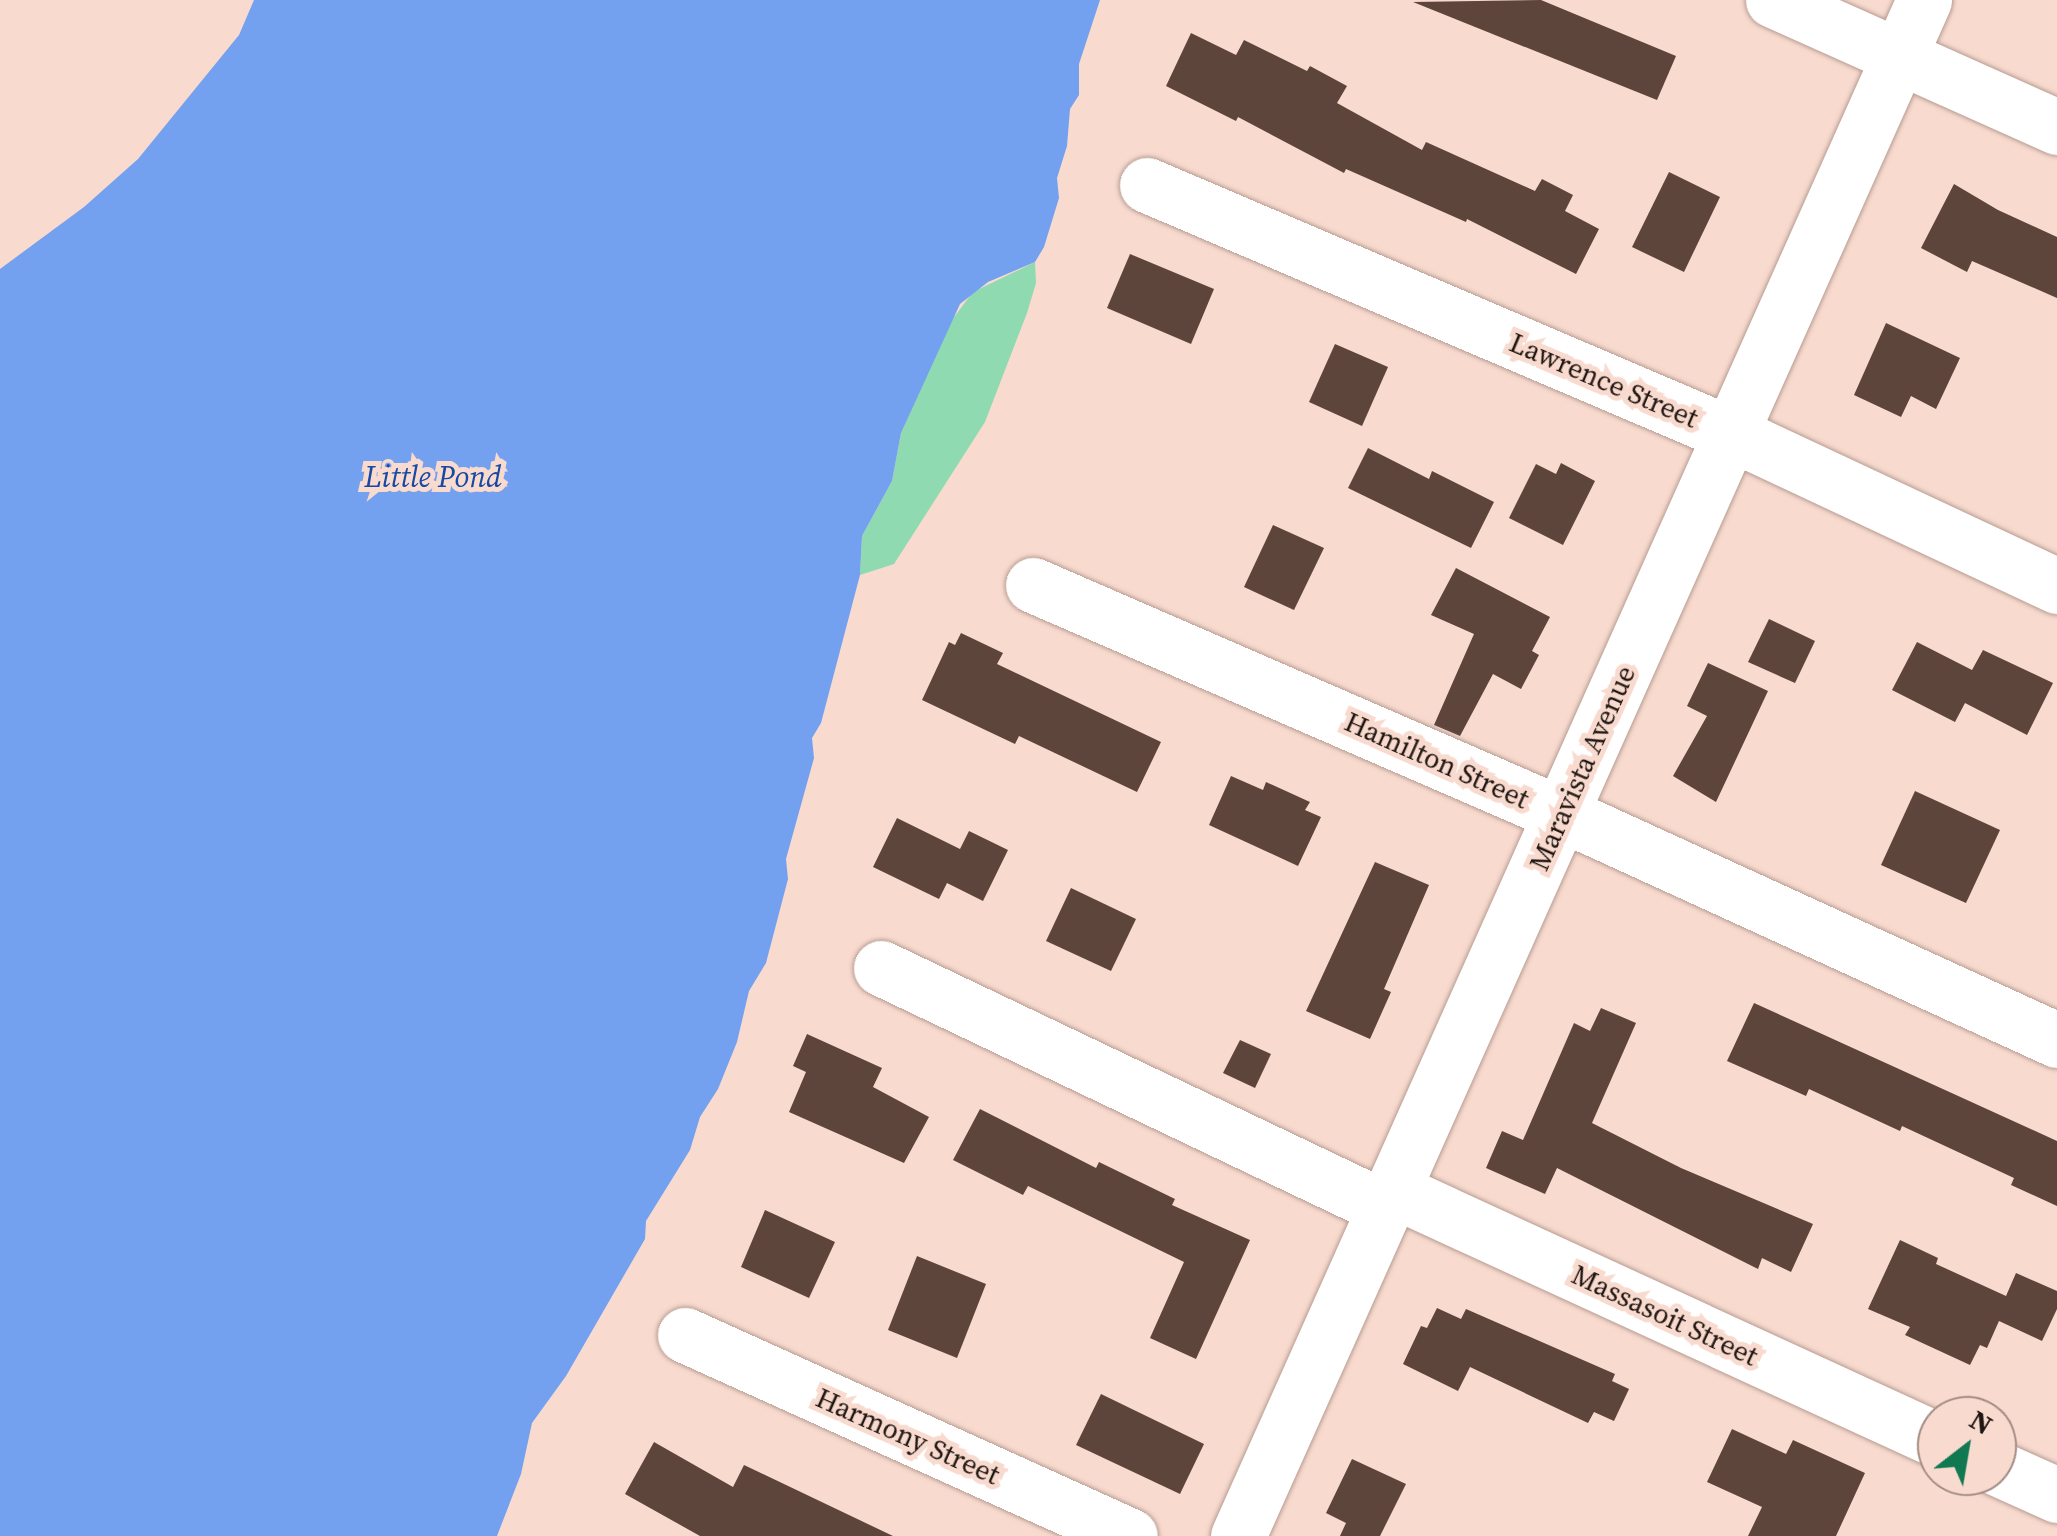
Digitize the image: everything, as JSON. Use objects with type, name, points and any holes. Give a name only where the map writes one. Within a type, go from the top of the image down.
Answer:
[{"type":"street","points":[[1773,0],[2057,127]]},
{"type":"street","name":"Maravista Avenue","points":[[1238,1536],[1924,0]]},
{"type":"street","name":"Lawrence Street","points":[[1146,186],[1731,435],[2057,586]]},
{"type":"street","name":"Hamilton Street","points":[[1033,585],[2057,1040]]},
{"type":"street","name":"Massasoit Street","points":[[881,968],[1389,1199],[1917,1431]]},
{"type":"street","name":"Harmony Street","points":[[686,1335],[1130,1536]]},
{"type":"street","points":[[2017,1477],[2057,1495]]},
{"type":"green space","points":[[1035,262],[1036,283],[1027,313],[985,422],[894,564],[860,575],[862,536],[892,481],[901,433],[948,325],[973,292]]},
{"type":"water","name":"Little Pond","points":[[254,0],[1100,0],[1079,64],[1079,95],[1070,109],[1067,146],[1057,178],[1059,198],[1044,247],[1035,262],[988,282],[960,304],[901,433],[892,481],[862,536],[860,575],[821,723],[812,738],[814,758],[786,859],[788,879],[766,963],[749,991],[737,1042],[718,1089],[700,1117],[690,1150],[646,1221],[645,1239],[566,1376],[532,1423],[521,1474],[497,1536],[0,1536],[0,269],[84,207],[138,159],[239,35]]},
{"type":"building","points":[[1541,0],[1676,56],[1657,100],[1413,2]]},
{"type":"building","points":[[1191,33],[1236,55],[1244,40],[1307,71],[1310,66],[1347,86],[1337,103],[1422,150],[1426,142],[1535,191],[1542,179],[1573,195],[1565,211],[1599,229],[1576,274],[1467,219],[1466,222],[1346,169],[1344,173],[1238,117],[1236,121],[1166,86]]},
{"type":"building","points":[[1669,172],[1720,197],[1684,272],[1632,247]]},
{"type":"building","points":[[1954,184],[2057,237],[2057,298],[1972,261],[1967,272],[1921,248]]},
{"type":"building","points":[[1130,254],[1214,289],[1191,344],[1107,308]]},
{"type":"building","points":[[1886,323],[1960,358],[1936,409],[1911,396],[1901,417],[1854,395]]},
{"type":"building","points":[[1335,344],[1388,367],[1362,426],[1309,402]]},
{"type":"building","points":[[1368,448],[1429,479],[1432,471],[1494,502],[1471,548],[1348,488]]},
{"type":"building","points":[[1561,463],[1595,481],[1563,545],[1509,518],[1536,464],[1556,474]]},
{"type":"building","points":[[1273,525],[1324,548],[1294,610],[1244,587]]},
{"type":"building","points":[[1456,568],[1550,617],[1532,651],[1539,655],[1521,689],[1493,674],[1460,736],[1434,725],[1474,634],[1431,615]]},
{"type":"building","points":[[1769,619],[1815,641],[1795,683],[1748,662]]},
{"type":"building","points":[[961,633],[1003,653],[997,664],[1161,742],[1137,792],[1019,736],[1015,744],[922,700],[949,642],[955,645]]},
{"type":"building","points":[[1917,642],[1972,670],[1983,650],[2053,683],[2027,735],[1965,703],[1955,722],[1892,690]]},
{"type":"building","points":[[1708,663],[1768,691],[1716,802],[1673,776],[1707,716],[1687,706]]},
{"type":"building","points":[[1231,776],[1263,790],[1266,782],[1310,802],[1305,810],[1321,817],[1298,866],[1209,825]]},
{"type":"building","points":[[1915,791],[2000,830],[1966,903],[1881,865]]},
{"type":"building","points":[[897,818],[960,849],[969,831],[1008,850],[983,901],[947,883],[939,899],[873,867]]},
{"type":"building","points":[[1375,862],[1429,885],[1384,989],[1391,992],[1370,1039],[1306,1011]]},
{"type":"building","points":[[1071,888],[1136,919],[1111,971],[1046,941]]},
{"type":"building","points":[[1754,1003],[2057,1141],[2057,1206],[2011,1185],[2014,1178],[1902,1126],[1900,1131],[1809,1089],[1806,1096],[1727,1061]]},
{"type":"building","points":[[1601,1008],[1636,1023],[1592,1123],[1681,1168],[1813,1224],[1791,1272],[1762,1258],[1758,1269],[1557,1168],[1545,1194],[1486,1168],[1502,1131],[1523,1140],[1574,1023],[1590,1031]]},
{"type":"building","points":[[807,1034],[882,1068],[873,1087],[929,1117],[904,1163],[789,1112],[806,1072],[793,1066]]},
{"type":"building","points":[[1240,1040],[1271,1054],[1255,1088],[1223,1073]]},
{"type":"building","points":[[980,1109],[1096,1168],[1099,1162],[1175,1199],[1172,1205],[1250,1240],[1196,1359],[1150,1338],[1184,1262],[1028,1186],[1023,1195],[953,1160]]},
{"type":"building","points":[[765,1210],[835,1242],[809,1298],[741,1267]]},
{"type":"building","points":[[1900,1240],[1938,1258],[1936,1264],[2006,1296],[2016,1273],[2057,1291],[2057,1309],[2042,1341],[1999,1321],[1987,1348],[1980,1345],[1970,1365],[1905,1335],[1910,1327],[1868,1309]]},
{"type":"building","points":[[917,1256],[986,1284],[957,1358],[888,1330]]},
{"type":"building","points":[[1437,1308],[1461,1319],[1466,1309],[1615,1374],[1612,1381],[1629,1389],[1614,1421],[1594,1412],[1588,1423],[1470,1367],[1458,1391],[1403,1364],[1421,1326],[1427,1328]]},
{"type":"building","points":[[1101,1394],[1204,1444],[1180,1494],[1076,1445]]},
{"type":"building","points":[[1732,1429],[1786,1454],[1793,1440],[1865,1473],[1836,1536],[1748,1536],[1762,1507],[1707,1482]]},
{"type":"building","points":[[654,1442],[733,1487],[744,1465],[893,1536],[700,1536],[625,1494]]},
{"type":"building","points":[[1352,1459],[1406,1484],[1380,1536],[1340,1536],[1346,1523],[1326,1513]]}]
